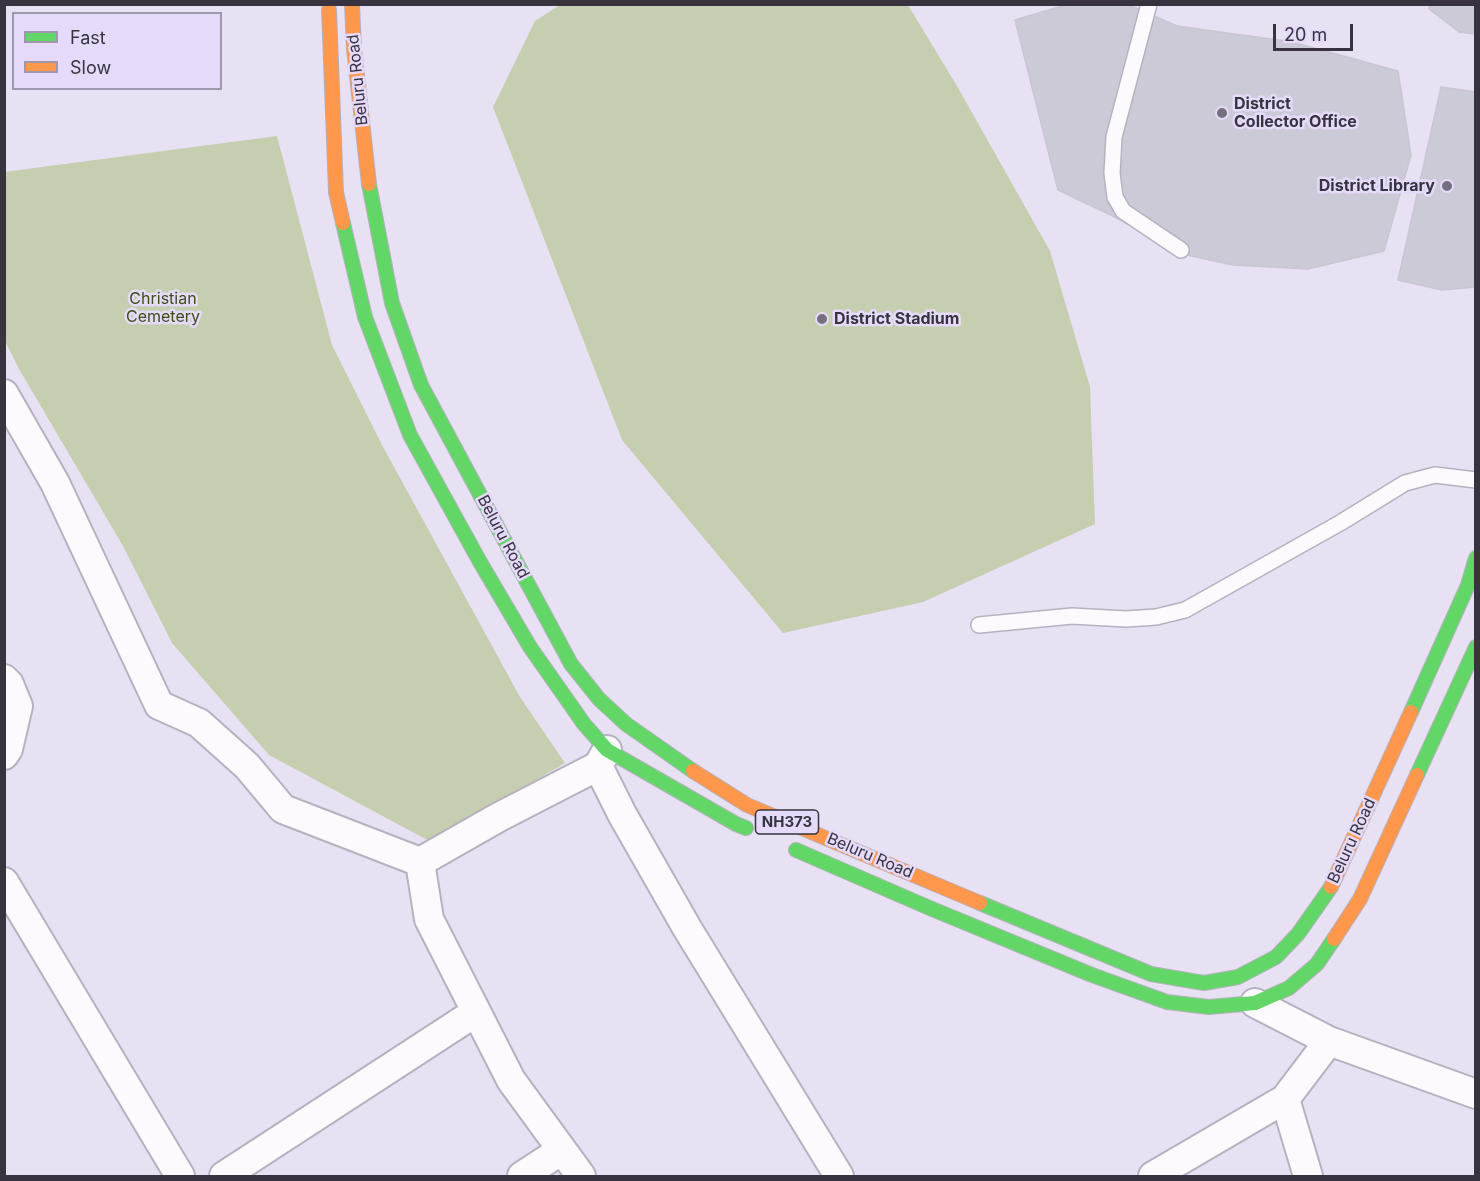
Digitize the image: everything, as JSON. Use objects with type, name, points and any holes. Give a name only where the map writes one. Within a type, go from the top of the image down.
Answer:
[{"type":"highway","name":"Beluru Road","points":[[329,4],[336,192],[365,317],[410,435],[530,647],[584,724],[603,758],[758,834]]},
{"type":"highway","name":"Beluru Road","points":[[352,4],[354,49],[370,198],[393,303],[421,385],[571,664],[599,699],[626,724],[681,764],[747,805],[1151,974],[1204,983],[1238,977],[1276,957],[1298,934],[1334,883],[1468,585],[1476,558]]},
{"type":"highway","name":"Beluru Road","points":[[780,843],[1092,975],[1167,1002],[1209,1007],[1255,1003],[1289,988],[1317,964],[1360,899],[1476,647]]},
{"type":"street","points":[[4,394],[55,483],[159,705],[199,723],[247,766],[283,808],[420,862]]},
{"type":"street","points":[[4,679],[9,684],[18,706],[8,749],[4,754]]},
{"type":"street","points":[[420,862],[603,758],[622,814],[687,928],[839,1176]]},
{"type":"street","points":[[420,862],[429,920],[476,1012],[511,1080],[581,1176]]},
{"type":"street","points":[[4,882],[180,1176]]},
{"type":"street","points":[[1255,1003],[1329,1041],[1476,1094]]},
{"type":"street","points":[[224,1176],[476,1012]]},
{"type":"street","points":[[1153,1176],[1285,1099],[1329,1041]]},
{"type":"street","points":[[1285,1099],[1308,1176]]},
{"type":"street","points":[[522,1176],[562,1150]]},
{"type":"lane","points":[[1149,4],[1114,136],[1112,173],[1115,197],[1123,212],[1181,250]]},
{"type":"lane","points":[[979,625],[1072,616],[1126,619],[1156,617],[1185,610],[1340,523],[1405,483],[1435,476],[1476,480]]},
{"type":"green space","name":"District Stadium","points":[[560,5],[908,5],[957,86],[1050,251],[1090,387],[1095,524],[923,602],[783,633],[622,440],[493,107],[535,21]]},
{"type":"green space","name":"Christian Cemetery","points":[[277,136],[332,345],[382,445],[520,697],[565,763],[431,842],[269,755],[172,643],[123,546],[19,369],[5,341],[4,172]]},
{"type":"building","name":"District Collector Office","points":[[1069,4],[1127,4],[1177,26],[1292,42],[1398,71],[1411,155],[1384,251],[1308,269],[1233,265],[1182,254],[1115,217],[1058,190],[1015,20]]},
{"type":"building","points":[[1430,4],[1476,4],[1476,34],[1459,32],[1429,9]]},
{"type":"building","name":"District Library","points":[[1441,87],[1476,92],[1476,287],[1442,290],[1398,280]]},
{"type":"traffic: fast","points":[[369,184],[392,303],[421,385],[571,664],[599,699],[626,724],[693,771]]},
{"type":"traffic: fast","points":[[343,223],[365,317],[410,435],[530,647],[584,724],[607,750],[746,828]]},
{"type":"traffic: fast","points":[[1411,712],[1468,585],[1476,558]]},
{"type":"traffic: fast","points":[[1417,775],[1476,647]]},
{"type":"traffic: fast","points":[[796,850],[1092,975],[1167,1002],[1209,1007],[1255,1003],[1289,988],[1317,964],[1334,939]]},
{"type":"traffic: fast","points":[[980,903],[1151,974],[1204,983],[1238,977],[1276,957],[1298,934],[1331,887]]},
{"type":"traffic: slow","points":[[352,4],[354,49],[369,184]]},
{"type":"traffic: slow","points":[[329,10],[336,192],[343,223]]},
{"type":"traffic: slow","points":[[1331,887],[1411,712]]},
{"type":"traffic: slow","points":[[693,771],[747,805],[980,903]]},
{"type":"traffic: slow","points":[[1334,939],[1360,899],[1417,775]]},
{"type":"place","name":"District Collector Office","points":[[1222,113]]},
{"type":"place","name":"District Library","points":[[1447,186]]},
{"type":"place","name":"District Stadium","points":[[822,319]]}]
